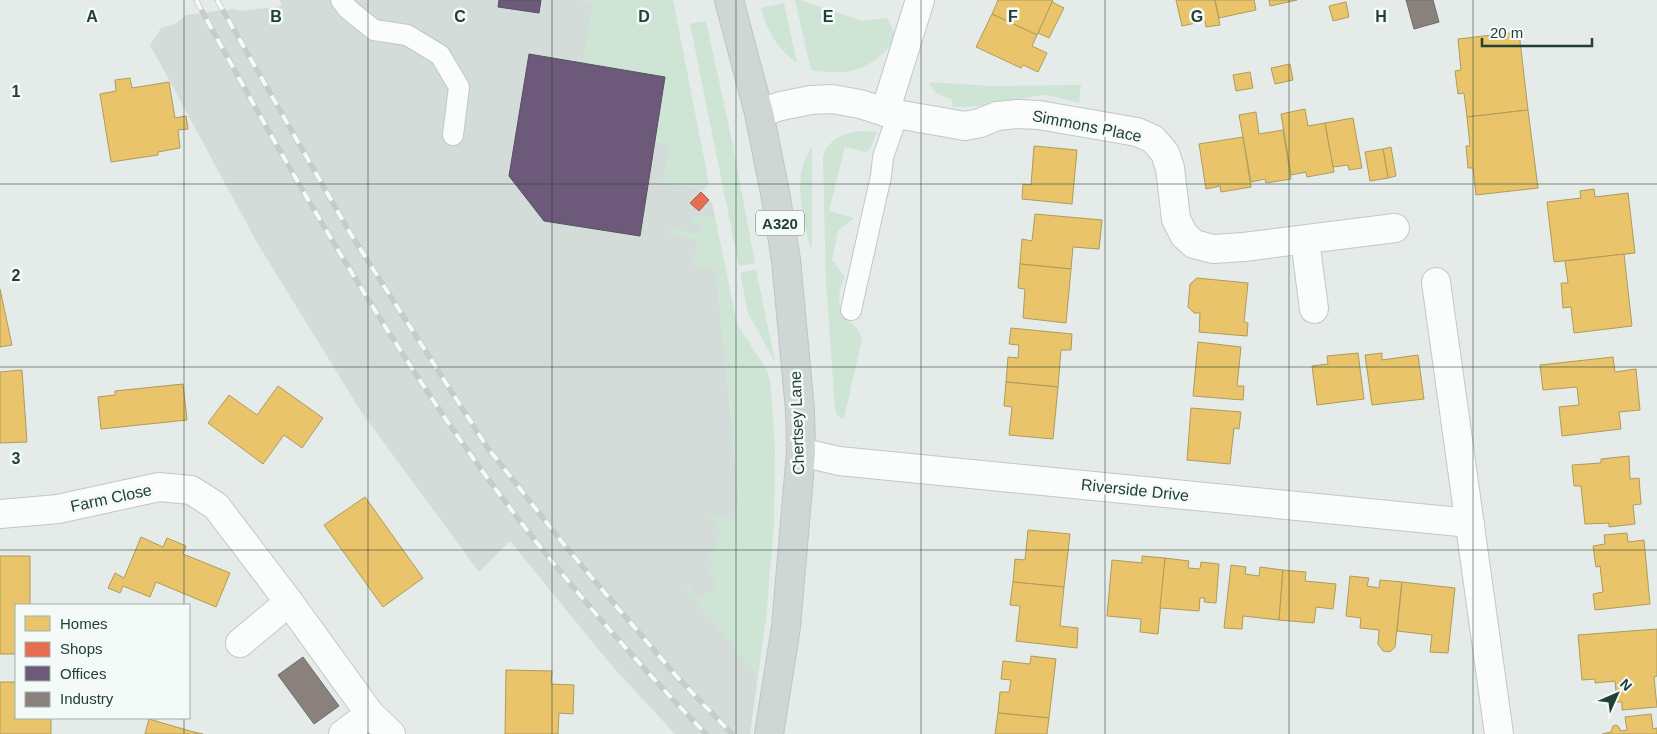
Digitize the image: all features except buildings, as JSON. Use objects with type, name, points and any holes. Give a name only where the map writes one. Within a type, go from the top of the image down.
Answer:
[{"type":"main road","name":"Chertsey Lane","points":[[729,0],[759,113],[776,198],[786,260],[800,410],[801,452],[786,627],[769,734]]},
{"type":"street","points":[[759,113],[796,103],[832,99],[860,104],[891,113],[920,0]]},
{"type":"street","name":"Simmons Place","points":[[891,113],[965,126],[980,123],[997,116],[1039,115],[1137,132],[1153,139],[1165,153],[1170,168],[1176,220],[1184,235],[1194,244],[1213,249],[1305,240],[1395,228]]},
{"type":"street","points":[[1305,240],[1314,309]]},
{"type":"street","points":[[1436,282],[1500,734]]},
{"type":"street","name":"Riverside Drive","points":[[801,452],[839,461],[1470,523]]},
{"type":"street","name":"Farm Close","points":[[0,514],[58,509],[159,487],[191,490],[216,506],[290,602],[370,714],[391,734]]},
{"type":"street","points":[[240,643],[290,602]]},
{"type":"street","points":[[343,734],[370,714]]},
{"type":"lane","points":[[341,0],[348,9],[374,30],[407,35],[440,55],[459,87],[453,135]]},
{"type":"lane","points":[[851,310],[880,176],[891,113]]},
{"type":"shaded area","points":[[280,0],[645,0],[665,77],[655,141],[670,145],[663,182],[697,188],[712,203],[715,217],[711,218],[739,498],[721,630],[758,676],[750,734],[675,734],[612,666],[510,541],[479,572],[362,413],[259,246],[150,45],[161,28],[175,24],[186,15],[233,9],[240,11],[282,6]]},
{"type":"green space","points":[[583,0],[673,0],[709,184],[701,192],[697,188],[663,182],[670,145],[655,141],[665,77],[583,63],[592,4],[582,2]]},
{"type":"green space","points":[[795,0],[862,21],[887,18],[896,36],[880,56],[860,68],[837,72],[811,70]]},
{"type":"green space","points":[[784,3],[797,63],[774,39],[761,8]]},
{"type":"green space","points":[[706,21],[732,141],[755,263],[739,266],[690,24]]},
{"type":"green space","points":[[929,82],[991,86],[1081,85],[1079,103],[1048,95],[986,106],[953,107],[951,99],[938,94]]},
{"type":"green space","points":[[860,131],[877,132],[871,147],[866,152],[845,147],[829,211],[854,218],[838,231],[832,260],[845,277],[840,292],[840,307],[845,316],[855,326],[862,339],[844,418],[842,419],[837,415],[835,408],[826,283],[823,158],[828,146],[837,138]]},
{"type":"green space","points":[[812,146],[812,245],[810,247],[802,208],[800,183],[806,158]]},
{"type":"green space","points":[[692,217],[715,217],[737,324],[767,370],[770,381],[775,447],[774,521],[766,619],[758,676],[685,588],[688,585],[697,597],[701,599],[715,588],[716,582],[707,571],[712,563],[707,555],[717,548],[713,541],[722,533],[708,515],[735,520],[739,498],[716,269],[692,266],[698,240],[670,235],[670,229],[700,234],[702,225],[690,223]]},
{"type":"green space","points":[[756,269],[775,362],[748,313],[740,273]]},
{"type":"railway","points":[[196,0],[250,99],[335,245],[394,341],[456,434],[522,524],[557,567],[630,652],[706,734]]},
{"type":"railway","points":[[217,0],[350,233],[487,447],[566,547],[622,613],[679,679],[732,734]]}]
